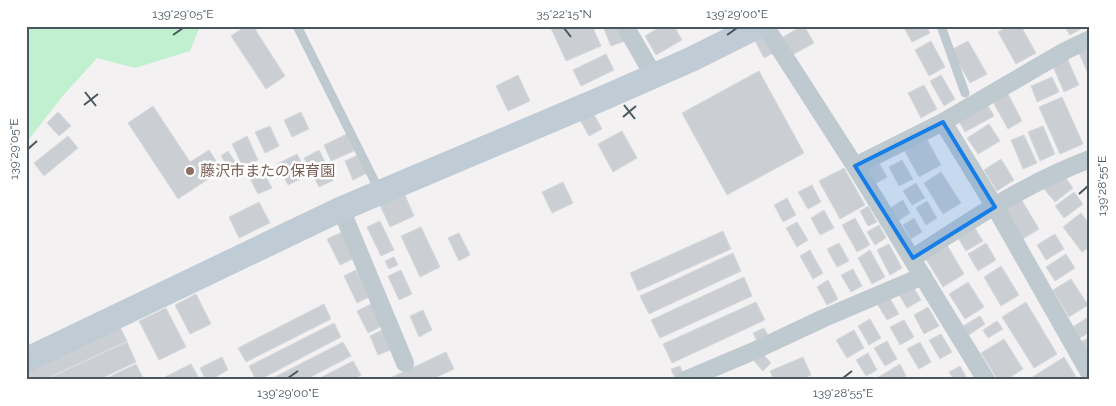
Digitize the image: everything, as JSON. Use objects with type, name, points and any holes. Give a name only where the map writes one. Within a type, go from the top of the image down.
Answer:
[{"type":"street","points":[[625,26],[654,76]]},
{"type":"street","points":[[26,360],[341,209],[654,76],[758,26]]},
{"type":"street","points":[[765,26],[913,258],[986,380]]},
{"type":"street","points":[[855,166],[943,122],[1065,51],[1090,39]]},
{"type":"street","points":[[943,122],[995,206],[1090,374]]},
{"type":"street","points":[[913,258],[995,206],[1053,175],[1087,165]]},
{"type":"street","points":[[341,209],[405,363]]},
{"type":"street","points":[[685,380],[923,276]]},
{"type":"lane","points":[[297,26],[380,192]]},
{"type":"lane","points":[[941,26],[965,94]]},
{"type":"highlighted area","points":[[943,122],[995,207],[913,258],[855,166]]},
{"type":"green space","points":[[26,26],[200,26],[190,51],[135,68],[97,58],[61,98],[26,143]]},
{"type":"building","points":[[246,26],[253,26],[285,76],[266,89],[231,36]]},
{"type":"building","points":[[550,26],[592,26],[601,46],[566,61]]},
{"type":"building","points":[[610,26],[619,26],[625,41],[611,46],[604,29]]},
{"type":"building","points":[[662,26],[674,26],[682,40],[656,55],[645,36]]},
{"type":"building","points":[[804,26],[814,43],[792,55],[783,37]]},
{"type":"building","points":[[903,26],[926,26],[930,33],[912,42]]},
{"type":"building","points":[[1008,26],[1021,26],[1036,53],[1016,64],[998,32]]},
{"type":"building","points":[[1064,26],[1086,26],[1070,35]]},
{"type":"building","points":[[764,37],[773,53],[764,58],[755,41]]},
{"type":"building","points":[[931,41],[945,67],[929,76],[915,50]]},
{"type":"building","points":[[968,41],[987,74],[970,83],[951,50]]},
{"type":"building","points":[[1090,49],[1090,78],[1079,53]]},
{"type":"building","points":[[606,54],[614,70],[581,86],[573,70]]},
{"type":"building","points":[[1067,58],[1079,85],[1064,92],[1052,64]]},
{"type":"building","points":[[759,71],[804,153],[727,195],[682,113]]},
{"type":"building","points":[[518,75],[530,101],[508,111],[496,86]]},
{"type":"building","points":[[941,75],[955,99],[944,106],[930,81]]},
{"type":"building","points":[[1052,77],[1059,92],[1037,102],[1031,86]]},
{"type":"building","points":[[924,85],[937,109],[921,118],[908,93]]},
{"type":"building","points":[[1007,92],[1022,121],[1008,129],[992,100]]},
{"type":"building","points":[[1062,97],[1083,144],[1060,154],[1039,107]]},
{"type":"building","points":[[986,102],[994,116],[965,132],[957,118]]},
{"type":"building","points":[[153,106],[190,162],[209,150],[222,170],[178,199],[128,123]]},
{"type":"building","points":[[592,111],[602,129],[589,136],[579,118]]},
{"type":"building","points":[[58,112],[71,126],[59,136],[47,123]]},
{"type":"building","points":[[301,112],[309,129],[292,137],[284,120]]},
{"type":"building","points":[[989,124],[1000,141],[978,154],[967,138]]},
{"type":"building","points":[[270,126],[279,146],[265,153],[255,132]]},
{"type":"building","points":[[1043,126],[1055,154],[1040,161],[1028,132]]},
{"type":"building","points":[[622,131],[637,158],[613,172],[598,144]]},
{"type":"building","points":[[347,134],[354,151],[331,161],[324,145]]},
{"type":"building","points":[[1024,135],[1037,163],[1023,169],[1011,140]]},
{"type":"building","points":[[68,136],[78,148],[44,176],[34,163]]},
{"type":"building","points":[[247,136],[258,160],[243,167],[232,144]]},
{"type":"building","points":[[925,136],[941,165],[919,177],[903,148]]},
{"type":"building","points":[[319,150],[334,180],[319,187],[304,158]]},
{"type":"building","points":[[228,151],[237,165],[230,170],[221,156]]},
{"type":"building","points":[[297,154],[308,175],[288,185],[277,164]]},
{"type":"building","points":[[358,155],[367,173],[353,180],[345,161]]},
{"type":"building","points":[[1001,159],[1014,180],[997,191],[984,170]]},
{"type":"building","points":[[877,160],[887,177],[873,185],[863,167]]},
{"type":"building","points":[[902,160],[913,179],[899,186],[889,167]]},
{"type":"building","points":[[261,168],[272,188],[258,194],[248,175]]},
{"type":"building","points":[[844,168],[865,205],[840,219],[819,181]]},
{"type":"building","points":[[941,172],[961,203],[943,214],[924,183]]},
{"type":"building","points":[[1063,174],[1073,188],[1055,202],[1044,189]]},
{"type":"building","points":[[563,182],[573,203],[552,213],[542,192]]},
{"type":"building","points":[[916,183],[925,198],[912,205],[903,191]]},
{"type":"building","points":[[812,185],[821,202],[808,209],[798,192]]},
{"type":"building","points":[[1074,192],[1083,204],[1064,218],[1055,206]]},
{"type":"building","points":[[404,193],[414,216],[390,227],[380,205]]},
{"type":"building","points":[[787,198],[796,215],[783,222],[774,205]]},
{"type":"building","points":[[1021,199],[1039,229],[1023,239],[1005,210]]},
{"type":"building","points":[[903,200],[910,213],[898,221],[890,208]]},
{"type":"building","points":[[927,201],[937,218],[926,225],[916,208]]},
{"type":"building","points":[[259,202],[270,223],[239,238],[229,217]]},
{"type":"building","points":[[868,206],[877,222],[868,226],[860,211]]},
{"type":"building","points":[[824,210],[834,228],[820,235],[811,218]]},
{"type":"building","points":[[1081,213],[1090,225],[1090,247],[1082,252],[1063,227]]},
{"type":"building","points":[[855,218],[870,245],[857,252],[842,225]]},
{"type":"building","points":[[914,218],[922,232],[911,239],[903,225]]},
{"type":"building","points":[[380,221],[394,250],[381,256],[367,227]]},
{"type":"building","points":[[797,222],[808,240],[797,247],[786,228]]},
{"type":"building","points":[[879,225],[886,238],[875,245],[867,232]]},
{"type":"building","points":[[973,225],[983,241],[966,251],[957,236]]},
{"type":"building","points":[[421,227],[440,267],[420,277],[401,236]]},
{"type":"building","points":[[347,230],[359,256],[340,265],[327,239]]},
{"type":"building","points":[[723,231],[731,249],[638,291],[630,273]]},
{"type":"building","points":[[459,233],[470,255],[459,261],[448,238]]},
{"type":"building","points":[[1055,234],[1064,249],[1046,260],[1037,245]]},
{"type":"building","points":[[839,243],[849,261],[837,267],[827,249]]},
{"type":"building","points":[[986,243],[996,260],[978,271],[968,254]]},
{"type":"building","points":[[889,244],[902,268],[890,275],[877,250]]},
{"type":"building","points":[[947,245],[964,274],[943,287],[926,259]]},
{"type":"building","points":[[810,250],[823,273],[813,279],[800,256]]},
{"type":"building","points":[[870,250],[885,277],[872,284],[858,258]]},
{"type":"building","points":[[733,253],[741,271],[649,314],[640,296]]},
{"type":"building","points":[[1066,254],[1075,268],[1055,281],[1046,267]]},
{"type":"building","points":[[394,257],[398,265],[389,269],[385,261]]},
{"type":"building","points":[[1001,266],[1019,295],[1001,306],[984,277]]},
{"type":"building","points":[[853,269],[862,286],[851,292],[841,275]]},
{"type":"building","points":[[356,270],[369,297],[357,303],[344,276]]},
{"type":"building","points":[[401,270],[412,294],[399,300],[388,276]]},
{"type":"building","points":[[744,277],[752,296],[660,338],[651,320]]},
{"type":"building","points":[[1071,279],[1088,305],[1069,317],[1053,290]]},
{"type":"building","points":[[828,280],[838,299],[827,305],[817,287]]},
{"type":"building","points":[[968,282],[984,307],[965,319],[949,294]]},
{"type":"building","points":[[912,285],[921,300],[907,308],[898,293]]},
{"type":"building","points":[[196,294],[211,324],[190,334],[175,305]]},
{"type":"building","points":[[888,295],[899,314],[887,320],[876,302]]},
{"type":"building","points":[[756,302],[765,320],[672,363],[663,344]]},
{"type":"building","points":[[1026,302],[1057,354],[1034,368],[1002,317]]},
{"type":"building","points":[[373,303],[384,325],[368,333],[357,311]]},
{"type":"building","points":[[324,304],[331,319],[246,362],[238,348]]},
{"type":"building","points":[[928,307],[939,326],[924,334],[914,315]]},
{"type":"building","points":[[166,308],[186,347],[159,360],[139,321]]},
{"type":"building","points":[[423,310],[432,330],[419,337],[410,316]]},
{"type":"building","points":[[980,316],[985,324],[969,335],[963,326]]},
{"type":"building","points":[[1090,316],[1090,332],[1078,339],[1071,328]]},
{"type":"building","points":[[870,319],[881,338],[869,345],[858,326]]},
{"type":"building","points":[[904,320],[914,337],[900,345],[890,327]]},
{"type":"building","points":[[117,321],[127,341],[43,380],[31,380],[26,370]]},
{"type":"building","points":[[997,321],[1003,329],[988,338],[983,330]]},
{"type":"building","points":[[334,323],[341,337],[256,380],[249,366]]},
{"type":"building","points":[[764,328],[768,335],[757,341],[753,333]]},
{"type":"building","points":[[384,329],[393,349],[378,355],[370,336]]},
{"type":"building","points":[[854,330],[864,348],[847,358],[836,340]]},
{"type":"building","points":[[941,334],[952,352],[940,359],[929,340]]},
{"type":"building","points":[[1090,337],[1090,353],[1087,355],[1079,343]]},
{"type":"building","points":[[1004,339],[1023,369],[1006,380],[998,380],[981,353]]},
{"type":"building","points":[[887,341],[897,359],[885,366],[874,348]]},
{"type":"building","points":[[127,342],[136,362],[98,380],[45,380]]},
{"type":"building","points":[[343,342],[351,356],[305,380],[269,380]]},
{"type":"building","points":[[920,342],[931,362],[919,369],[907,349]]},
{"type":"building","points":[[446,352],[454,369],[430,380],[386,380]]},
{"type":"building","points":[[762,353],[771,363],[763,371],[754,361]]},
{"type":"building","points":[[868,353],[877,370],[866,376],[856,360]]},
{"type":"building","points":[[222,357],[228,370],[210,380],[206,380],[200,368]]},
{"type":"building","points":[[803,357],[811,375],[799,380],[774,380],[770,371]]},
{"type":"building","points":[[1064,357],[1078,380],[1028,380]]},
{"type":"building","points":[[353,361],[361,375],[352,380],[316,380]]},
{"type":"building","points":[[136,364],[144,380],[103,380]]},
{"type":"building","points":[[191,364],[200,380],[163,380],[163,378]]},
{"type":"building","points":[[900,364],[906,376],[899,380],[874,380]]},
{"type":"building","points":[[680,366],[683,374],[675,378],[671,369]]},
{"type":"building","points":[[960,366],[968,380],[954,380],[949,372]]},
{"type":"place","name":"藤沢市またの保育園","points":[[190,171]]}]
